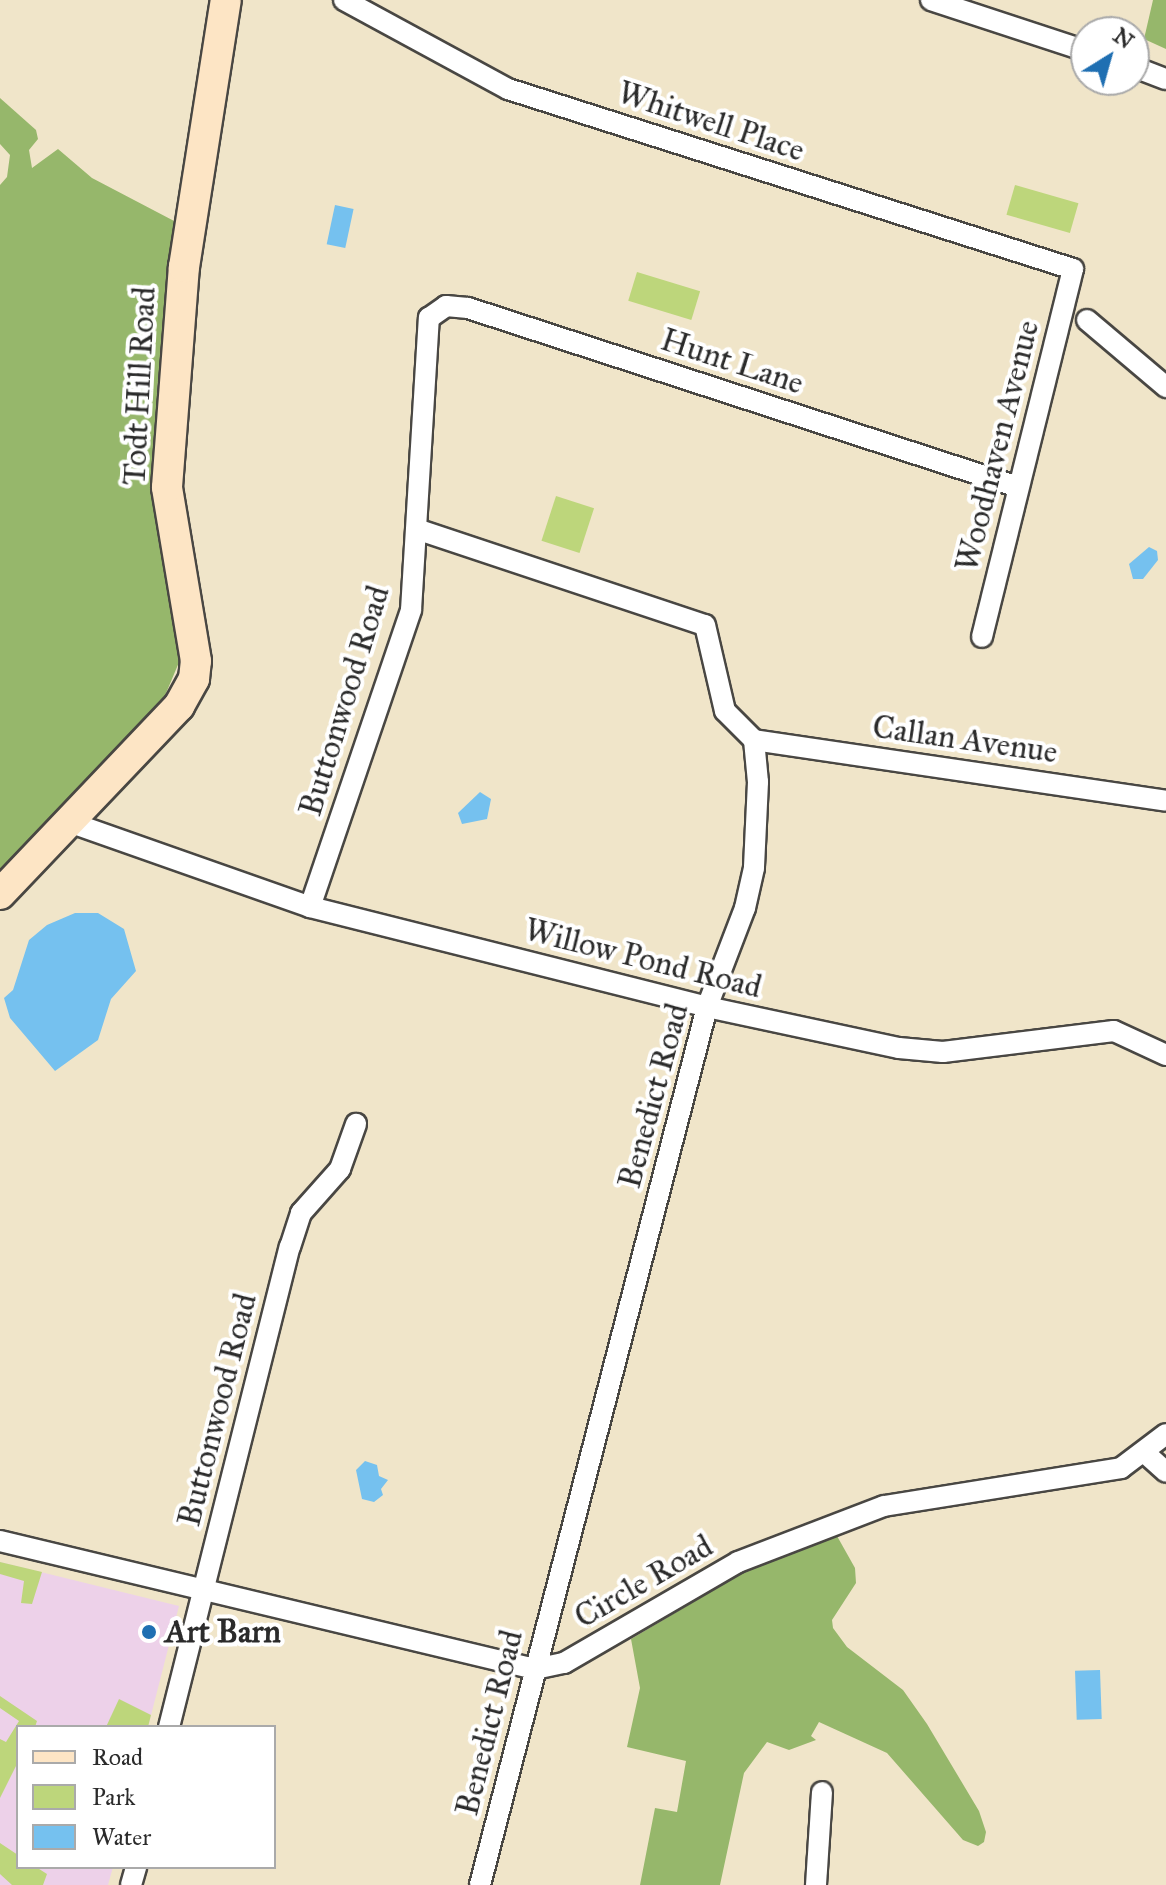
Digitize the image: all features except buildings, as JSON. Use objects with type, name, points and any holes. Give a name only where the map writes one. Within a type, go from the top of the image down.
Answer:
[{"type":"street","name":"Todt Hill Road","points":[[0,894],[179,706],[194,679],[196,661],[167,487],[184,267],[226,0]]},
{"type":"street","name":"Whitwell Place","points":[[344,0],[508,89],[1073,269]]},
{"type":"street","points":[[931,0],[1070,46]]},
{"type":"street","name":"Woodhaven Avenue","points":[[982,637],[1073,269]]},
{"type":"street","name":"Hunt Lane","points":[[429,318],[446,306],[468,308],[1018,487]]},
{"type":"street","name":"Buttonwood Road","points":[[310,907],[411,610],[419,530],[429,318]]},
{"type":"street","points":[[1087,320],[1166,387]]},
{"type":"street","points":[[419,530],[705,625],[725,711],[754,740]]},
{"type":"street","name":"Callan Avenue","points":[[754,740],[1166,801]]},
{"type":"street","name":"Benedict Road","points":[[480,1885],[707,1007],[732,952],[754,868],[758,782],[754,740]]},
{"type":"street","name":"Willow Pond Road","points":[[69,822],[310,907],[707,1007],[914,1049],[996,1048],[1114,1031],[1166,1055]]},
{"type":"street","name":"Buttonwood Road","points":[[169,1725],[301,1213],[340,1169],[356,1124]]},
{"type":"street","name":"Circle Road","points":[[0,1541],[202,1592],[535,1669],[564,1663],[738,1562],[884,1506],[1121,1468],[1145,1453],[1166,1434]]},
{"type":"street","points":[[1145,1453],[1166,1472]]},
{"type":"street","points":[[816,1885],[822,1792]]},
{"type":"shaded area","points":[[0,1562],[179,1606],[149,1725],[16,1725],[16,1869],[112,1869],[108,1885],[0,1885]]},
{"type":"green space","points":[[1153,0],[1166,0],[1166,49],[1150,42],[1149,16]]},
{"type":"green space","points":[[0,98],[36,130],[38,139],[29,150],[32,168],[58,149],[92,178],[176,222],[157,390],[156,493],[180,660],[161,705],[0,877],[0,185],[7,177],[10,155],[0,144]]},
{"type":"green space","points":[[1015,185],[1078,203],[1070,233],[1006,215]]},
{"type":"green space","points":[[637,272],[700,291],[691,320],[628,301]]},
{"type":"green space","points":[[556,496],[594,508],[580,553],[541,541]]},
{"type":"green space","points":[[837,1536],[855,1568],[856,1583],[832,1620],[833,1628],[847,1647],[903,1690],[927,1724],[979,1811],[986,1832],[984,1842],[978,1846],[963,1840],[887,1753],[819,1722],[811,1736],[816,1740],[789,1750],[767,1742],[744,1773],[720,1885],[640,1885],[655,1808],[677,1812],[686,1761],[627,1747],[640,1688],[631,1639],[771,1556]]},
{"type":"green space","points":[[0,1562],[42,1572],[32,1604],[21,1603],[24,1581],[0,1574]]},
{"type":"green space","points":[[0,1696],[37,1721],[36,1725],[17,1725],[19,1721],[0,1708]]},
{"type":"green space","points":[[119,1699],[151,1715],[148,1725],[107,1725]]},
{"type":"green space","points":[[16,1726],[16,1766],[0,1798],[0,1739],[6,1742]]},
{"type":"green space","points":[[0,1843],[16,1854],[16,1869],[39,1869],[47,1874],[43,1885],[12,1885],[0,1874]]},
{"type":"water","points":[[335,205],[354,209],[345,248],[327,244]]},
{"type":"water","points":[[1149,547],[1157,551],[1158,560],[1143,579],[1133,579],[1129,564]]},
{"type":"water","points":[[480,792],[491,799],[487,819],[462,824],[458,813]]},
{"type":"water","points":[[75,913],[98,913],[124,929],[136,971],[111,999],[98,1040],[55,1071],[10,1018],[4,998],[13,990],[29,940],[47,925]]},
{"type":"water","points":[[365,1461],[377,1465],[379,1476],[388,1480],[381,1489],[383,1495],[374,1502],[362,1499],[356,1470]]},
{"type":"water","points":[[1100,1670],[1102,1719],[1077,1720],[1075,1671]]},
{"type":"place","name":"Art Barn","points":[[149,1632]]}]
